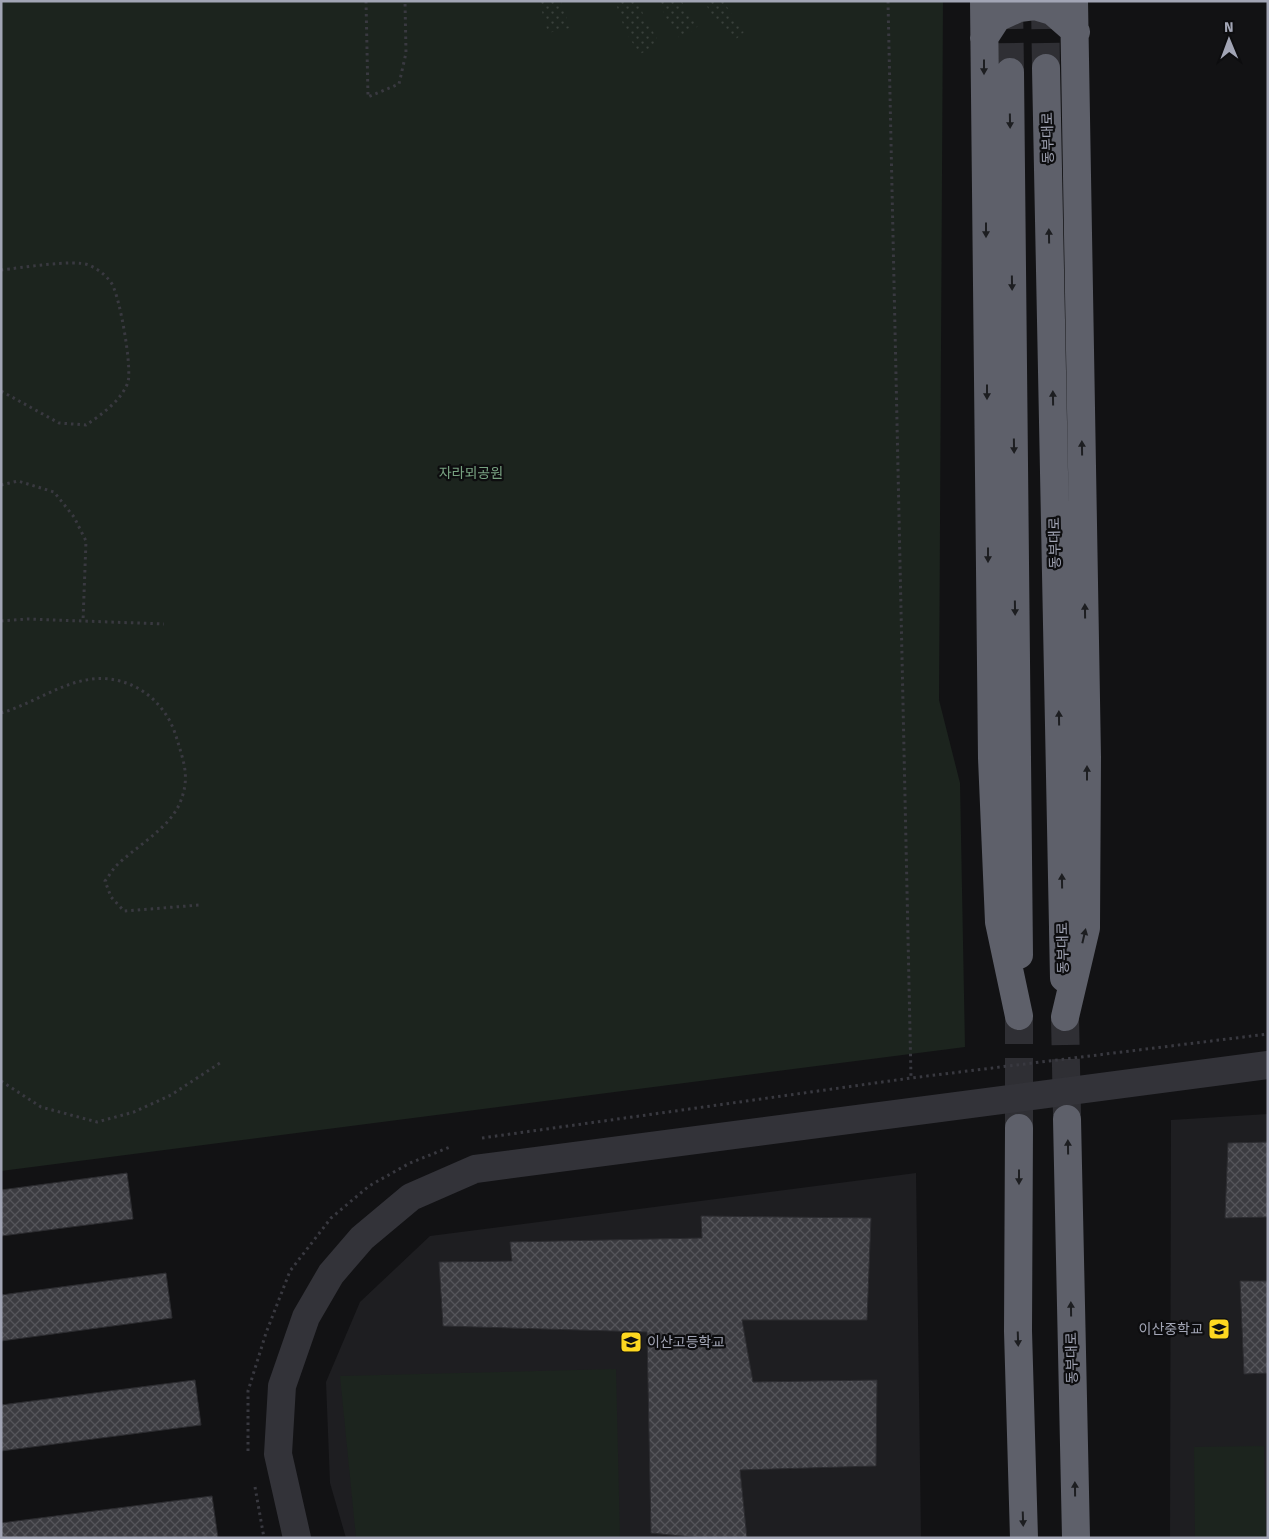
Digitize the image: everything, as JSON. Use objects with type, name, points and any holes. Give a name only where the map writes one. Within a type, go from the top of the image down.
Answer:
[{"type":"highway","points":[[984,1],[992,758],[999,922],[1019,1016],[1010,72]]},
{"type":"highway","points":[[1074,1],[1076,32]]},
{"type":"highway","points":[[984,38],[996,18],[1020,8],[1035,6],[1052,10],[1076,32]]},
{"type":"highway","name":"동부대로","points":[[1046,68],[1065,1017],[1086,928],[1087,757],[1076,32]]},
{"type":"highway","name":"동부대로","points":[[1067,1119],[1076,1538]]},
{"type":"highway","points":[[1019,1128],[1018,1331],[1024,1538]]},
{"type":"street","points":[[297,1538],[278,1454],[282,1386],[306,1317],[330,1274],[362,1238],[411,1197],[475,1169],[1268,1065]]},
{"type":"path","points":[[366,1],[368,98],[399,84],[406,53],[405,1]]},
{"type":"path","points":[[888,1],[911,1078]]},
{"type":"path","points":[[1,270],[63,264],[86,264],[104,274],[113,286],[127,343],[128,382],[110,409],[86,426],[59,423],[1,391]]},
{"type":"path","points":[[1,485],[18,481],[54,492],[74,517],[86,541],[83,621]]},
{"type":"path","points":[[1,621],[28,619],[164,624]]},
{"type":"path","points":[[1,713],[84,680],[102,678],[134,684],[154,698],[174,731],[187,774],[178,807],[164,824],[116,866],[105,881],[111,897],[124,911],[200,905]]},
{"type":"path","points":[[1,1081],[41,1107],[97,1122],[134,1112],[170,1095],[223,1061]]},
{"type":"shaded area","name":"이산중학교","points":[[1268,1114],[1268,1538],[1170,1538],[1171,1120]]},
{"type":"shaded area","name":"이산고등학교","points":[[916,1173],[921,1538],[346,1538],[330,1483],[326,1382],[360,1302],[430,1236]]},
{"type":"green space","name":"자라뫼공원","points":[[1,1],[943,1],[939,700],[960,783],[965,1047],[1,1171]]},
{"type":"green space","points":[[539,1],[561,1],[570,28],[548,33]]},
{"type":"green space","points":[[615,1],[639,1],[643,14],[660,44],[640,54],[626,33]]},
{"type":"green space","points":[[659,1],[682,1],[685,10],[698,26],[681,40],[669,25]]},
{"type":"green space","points":[[704,1],[723,1],[744,32],[734,41],[713,17]]},
{"type":"green space","points":[[616,1369],[620,1538],[356,1538],[340,1376]]},
{"type":"green space","points":[[1264,1446],[1266,1538],[1195,1538],[1194,1447]]},
{"type":"building","points":[[1268,1142],[1268,1217],[1225,1218],[1228,1143]]},
{"type":"building","points":[[127,1173],[133,1219],[1,1236],[1,1190]]},
{"type":"building","points":[[701,1216],[871,1218],[867,1320],[742,1320],[753,1382],[877,1380],[876,1466],[740,1470],[747,1538],[703,1538],[651,1533],[647,1332],[443,1326],[439,1262],[512,1261],[510,1242],[702,1238]]},
{"type":"building","points":[[166,1273],[172,1318],[1,1341],[1,1295]]},
{"type":"building","points":[[1240,1281],[1268,1281],[1268,1373],[1244,1374]]},
{"type":"building","points":[[195,1380],[201,1425],[1,1451],[1,1405]]},
{"type":"building","points":[[212,1496],[218,1538],[1,1538],[1,1523]]},
{"type":"tunnel","points":[[1009,1],[1010,72]]},
{"type":"tunnel","points":[[1045,1],[1046,68]]},
{"type":"tunnel","points":[[1019,1016],[1019,1128]]},
{"type":"tunnel","points":[[1065,1017],[1067,1115]]},
{"type":"place","name":"이산중학교","points":[[1219,1329]]},
{"type":"place","name":"이산고등학교","points":[[631,1342]]}]
